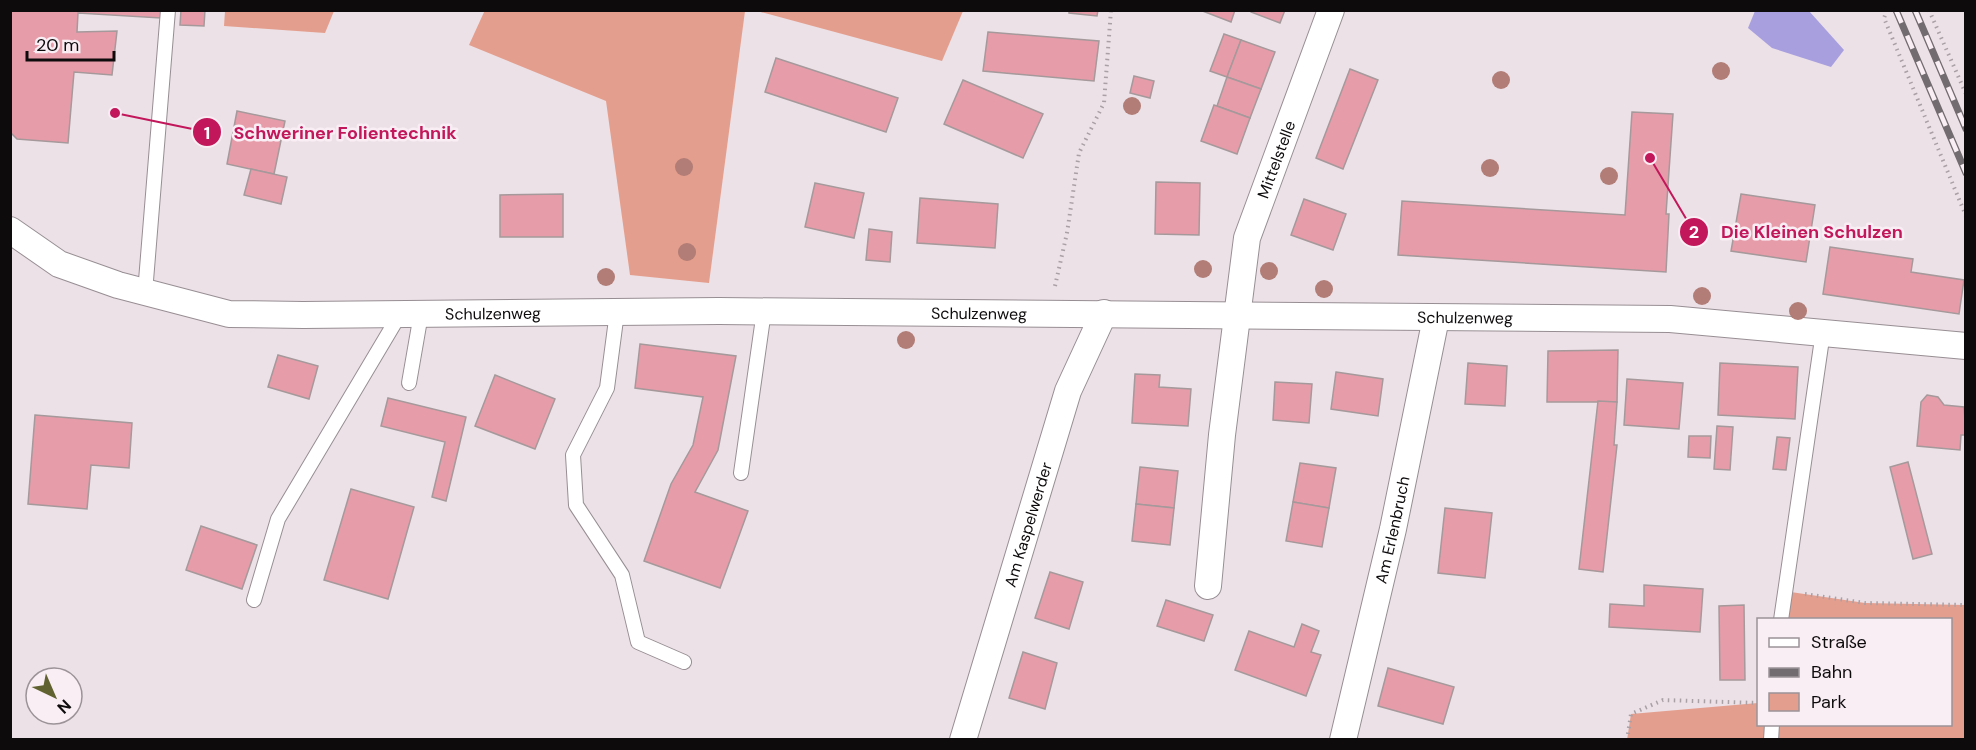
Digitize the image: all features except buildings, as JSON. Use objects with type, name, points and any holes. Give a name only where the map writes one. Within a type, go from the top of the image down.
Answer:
[{"type":"street","name":"Mittelstelle","points":[[1238,314],[1247,238],[1330,10]]},
{"type":"street","name":"Schulzenweg","points":[[10,230],[59,264],[145,293],[229,314],[764,311],[1670,319],[1965,345]]},
{"type":"street","name":"Am Kaspelwerder","points":[[963,740],[1068,391],[1104,313]]},
{"type":"street","points":[[1208,586],[1222,435],[1238,314]]},
{"type":"street","name":"Am Erlenbruch","points":[[1343,740],[1393,529],[1436,318]]},
{"type":"lane","points":[[145,293],[168,10]]},
{"type":"lane","points":[[741,473],[764,311]]},
{"type":"lane","points":[[617,312],[607,388],[573,455],[576,506],[622,575],[638,642],[684,662]]},
{"type":"lane","points":[[409,383],[411,314]]},
{"type":"lane","points":[[254,600],[278,519],[411,314]]},
{"type":"lane","points":[[1781,618],[1823,332]]},
{"type":"path","points":[[1049,312],[1067,233],[1079,153],[1104,103],[1111,10]]},
{"type":"path","points":[[1887,10],[1884,18],[1965,216]]},
{"type":"path","points":[[1929,10],[1965,94]]},
{"type":"path","points":[[1784,591],[1865,603],[1965,605]]},
{"type":"path","points":[[1627,740],[1631,714],[1663,700],[1757,703]]},
{"type":"green space","points":[[225,10],[334,11],[325,33],[224,26]]},
{"type":"green space","points":[[485,10],[745,11],[709,283],[630,275],[606,101],[469,45]]},
{"type":"green space","points":[[963,10],[942,61],[757,11]]},
{"type":"green space","points":[[1784,591],[1865,603],[1965,605],[1965,739],[1627,740],[1631,714],[1757,703],[1757,726],[1952,726],[1952,618],[1781,618]]},
{"type":"shaded area","points":[[1755,11],[1809,11],[1844,50],[1831,67],[1772,48],[1748,28]]},
{"type":"railway","points":[[1896,10],[1966,173]]},
{"type":"railway","points":[[1915,10],[1966,129]]},
{"type":"place","name":"Schweriner Folientechnik","points":[[115,113]]},
{"type":"place","name":"Die Kleinen Schulzen","points":[[1650,158]]}]
